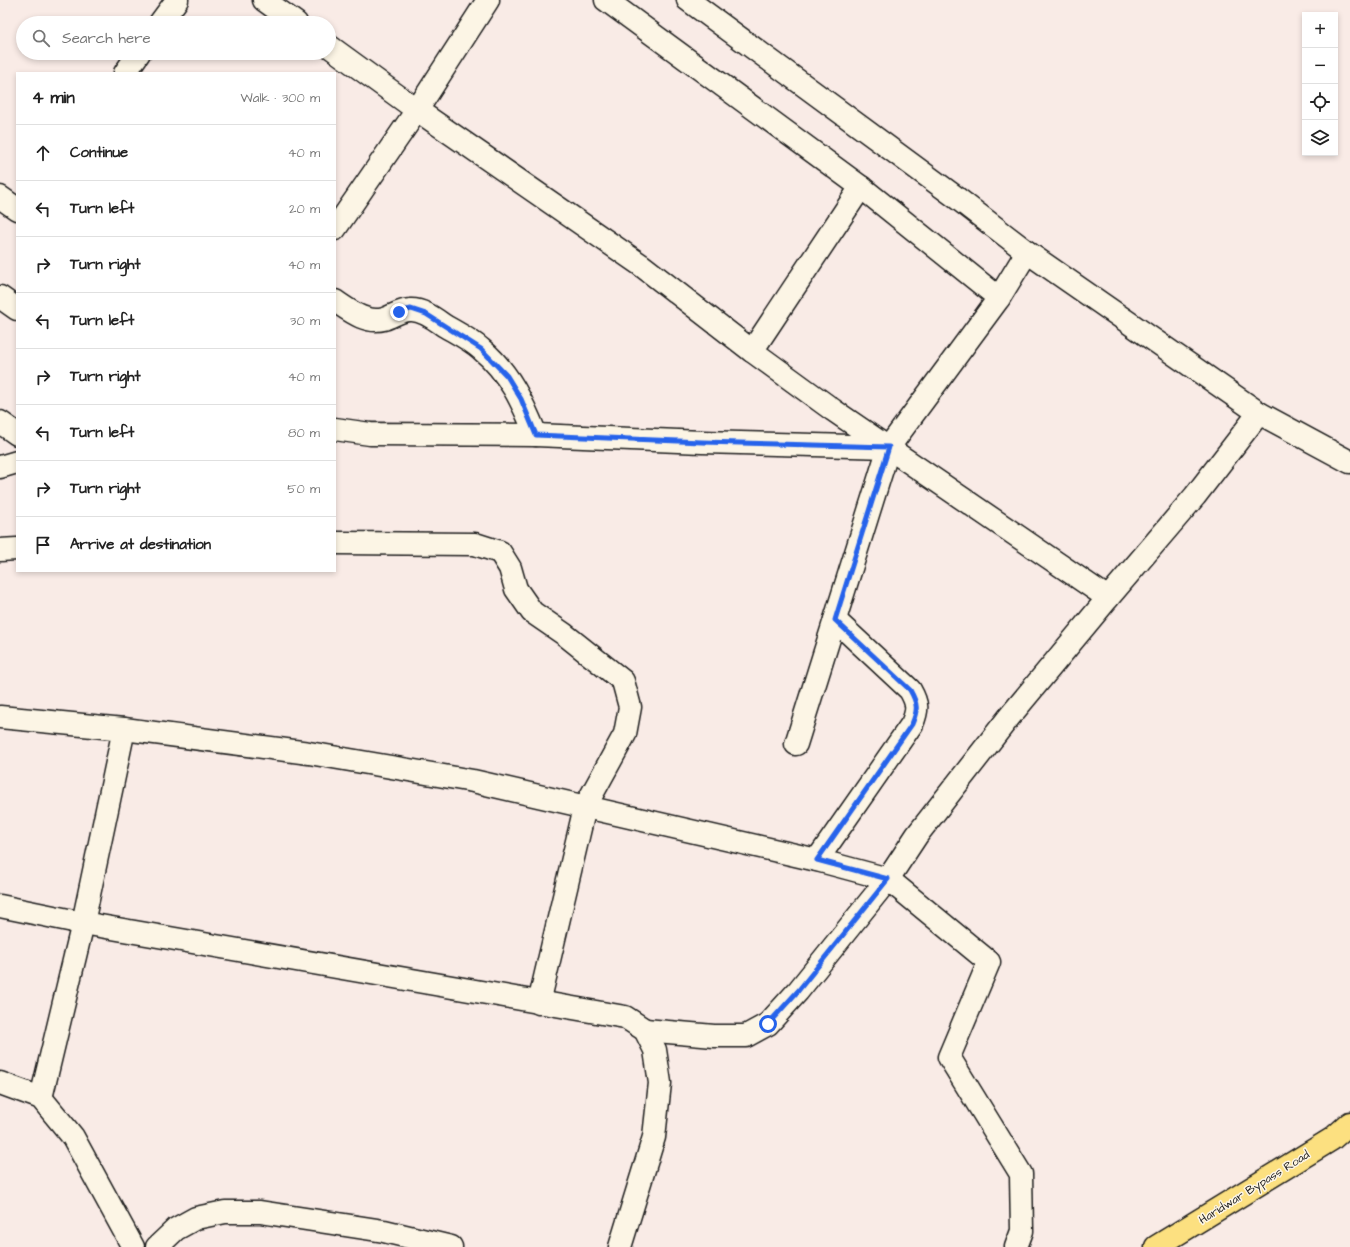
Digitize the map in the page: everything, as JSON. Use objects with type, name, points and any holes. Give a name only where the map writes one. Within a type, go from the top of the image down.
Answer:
[{"type":"main road","name":"Haridwar Bypass Road","points":[[1156,1247],[1332,1139],[1350,1123]]},
{"type":"street","points":[[165,16],[177,0]]},
{"type":"street","points":[[264,0],[286,16]]},
{"type":"street","points":[[336,227],[417,110],[488,0]]},
{"type":"street","points":[[606,0],[861,187],[999,298]]},
{"type":"street","points":[[688,0],[953,195],[1027,252],[1259,412],[1350,462]]},
{"type":"street","points":[[336,51],[417,110],[642,265],[752,351],[833,410],[1108,598]]},
{"type":"street","points":[[126,72],[134,60]]},
{"type":"street","points":[[752,351],[861,187]]},
{"type":"street","points":[[0,197],[16,208]]},
{"type":"street","points":[[796,744],[889,447],[999,298],[1027,252]]},
{"type":"street","points":[[0,297],[16,308]]},
{"type":"street","points":[[336,302],[353,313],[369,320],[384,319],[399,312],[411,309],[426,314],[481,349],[507,376],[521,399],[536,435]]},
{"type":"street","points":[[0,906],[83,923],[625,1017],[645,1030],[714,1036],[746,1036],[768,1024],[798,991],[888,879],[926,823],[1010,716],[1195,496],[1259,412]]},
{"type":"street","points":[[0,422],[16,433]]},
{"type":"street","points":[[336,429],[370,434],[536,435],[702,442],[889,447]]},
{"type":"street","points":[[0,467],[16,462]]},
{"type":"street","points":[[336,543],[475,544],[500,552],[510,568],[516,589],[532,612],[564,634],[623,681],[630,707],[625,734],[586,807],[539,1003]]},
{"type":"street","points":[[0,550],[16,549]]},
{"type":"street","points":[[817,860],[912,724],[917,713],[916,700],[910,690],[835,620]]},
{"type":"street","points":[[0,717],[124,729],[309,752],[473,781],[817,860],[888,879],[989,962],[949,1057],[1021,1174],[1022,1231],[1016,1247]]},
{"type":"street","points":[[41,1098],[83,923],[124,729]]},
{"type":"street","points":[[620,1247],[654,1137],[660,1083],[655,1050],[645,1030]]},
{"type":"street","points":[[0,1083],[41,1098],[73,1138],[133,1247]]},
{"type":"street","points":[[157,1247],[176,1229],[196,1218],[226,1212],[260,1212],[384,1231],[451,1247]]},
{"type":"route","points":[[399,312],[411,309],[426,314],[481,349],[507,376],[521,399],[536,435],[702,442],[889,447],[835,620],[910,690],[916,700],[917,713],[912,724],[817,860],[888,879],[798,991],[768,1024]]}]
